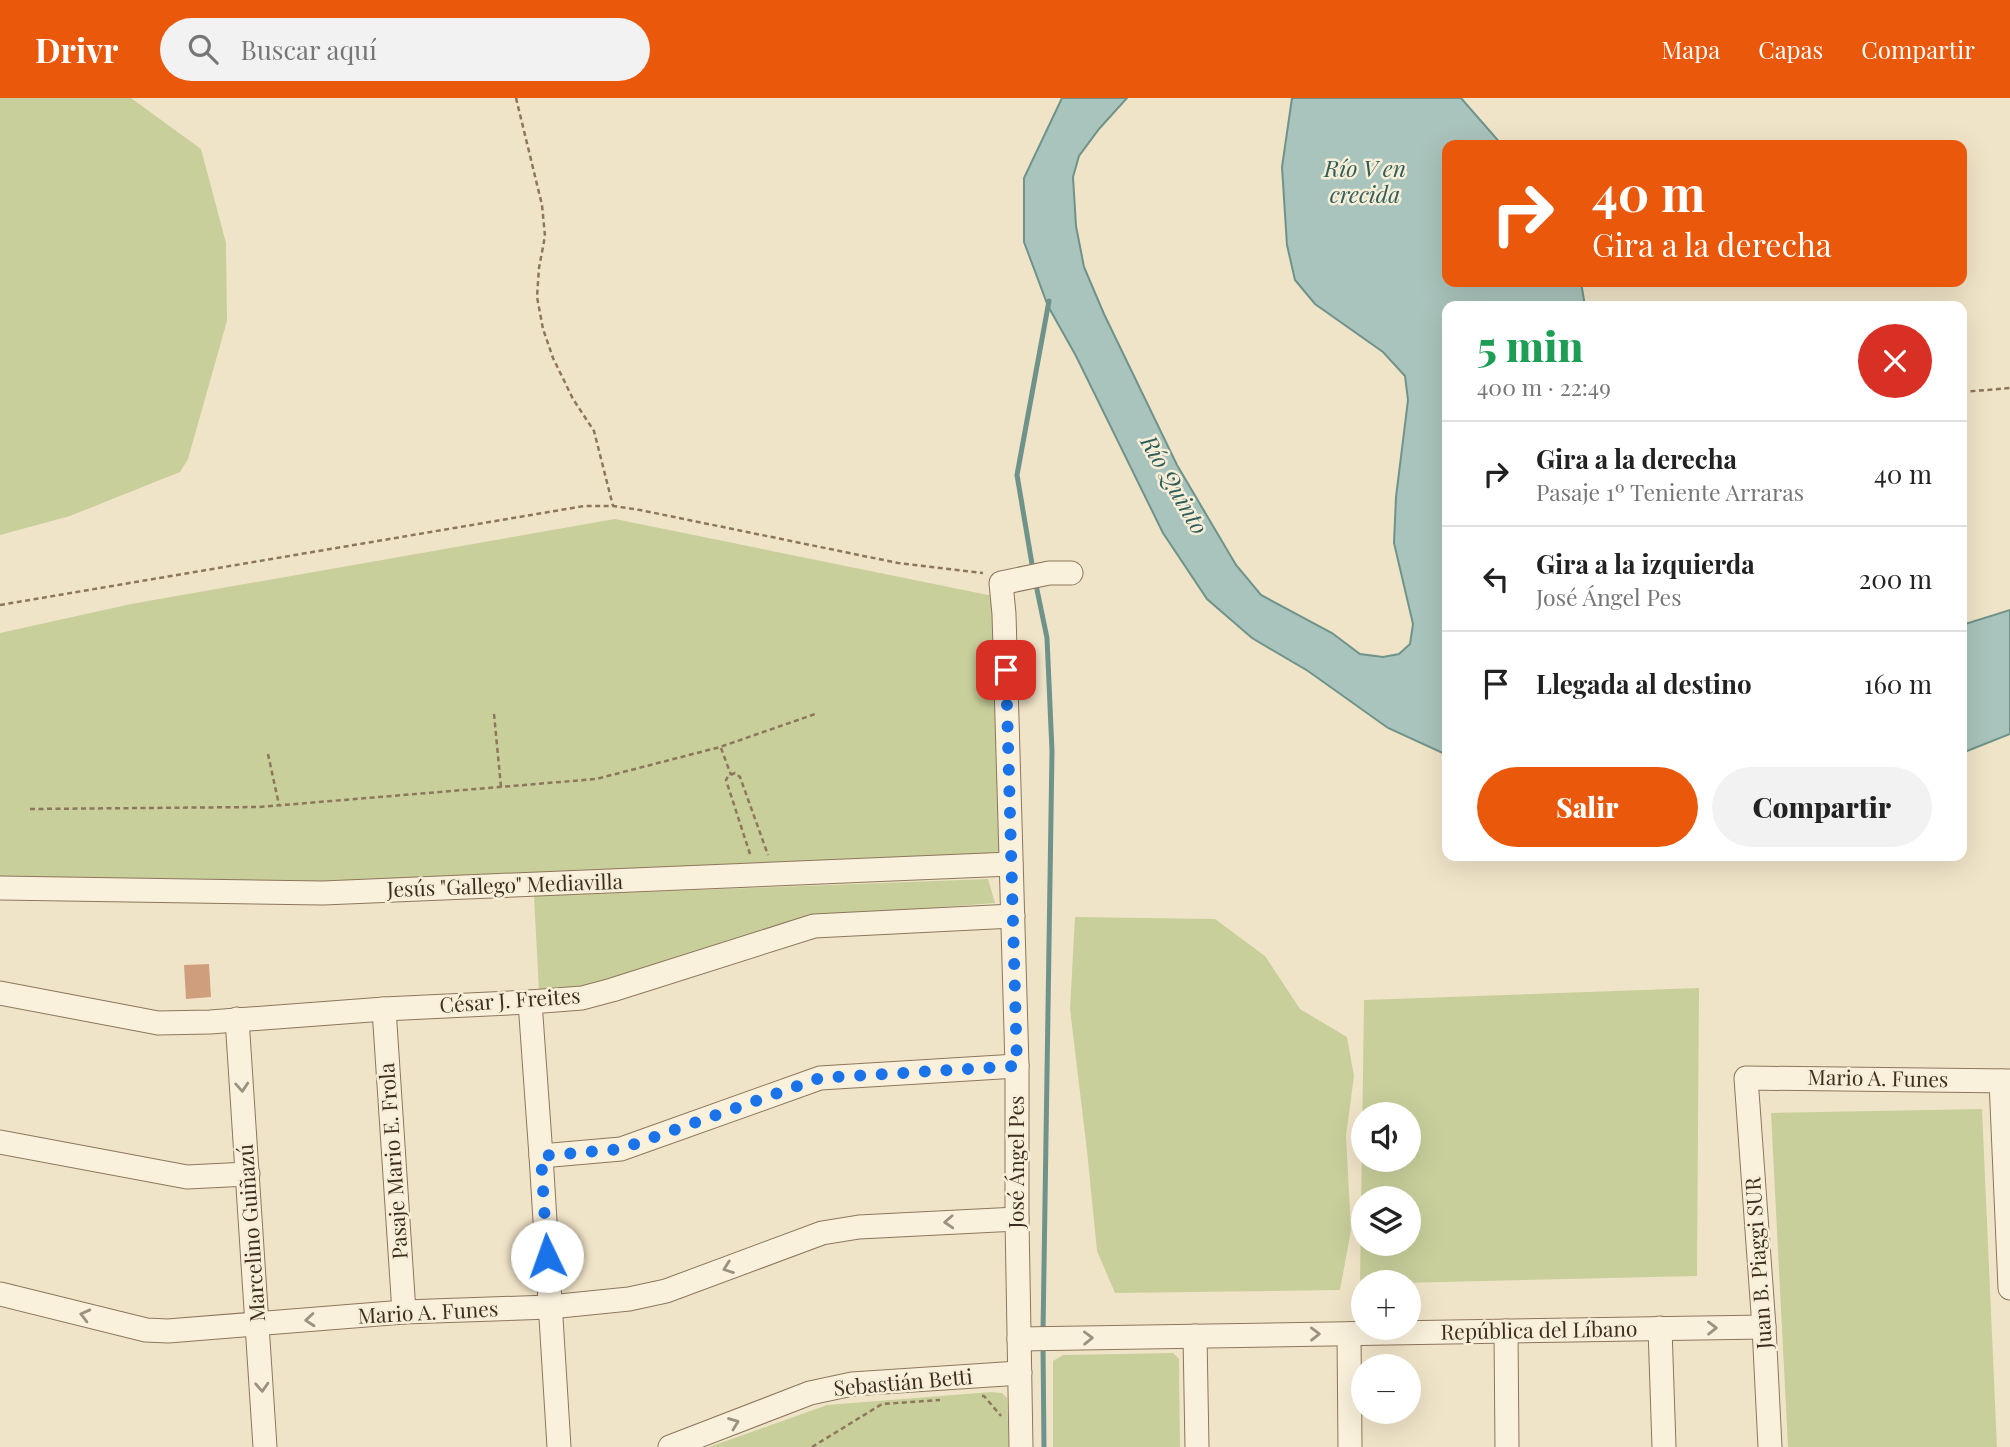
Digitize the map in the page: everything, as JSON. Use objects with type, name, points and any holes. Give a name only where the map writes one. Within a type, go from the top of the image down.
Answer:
[{"type":"street","points":[[1007,582],[1060,573]]},
{"type":"street","name":"José Ángel Pes","points":[[1007,582],[1004,614],[1017,1066],[1021,1447]]},
{"type":"street","name":"Jesús \"Gallego\" Mediavilla","points":[[0,888],[323,893],[1011,864]]},
{"type":"street","name":"César J. Freites","points":[[0,993],[158,1023],[530,1002],[582,998],[612,990],[814,926],[1013,916]]},
{"type":"street","points":[[530,1002],[559,1447]]},
{"type":"street","name":"Pasaje Mario E. Frola","points":[[384,1009],[404,1312]]},
{"type":"street","name":"Marcelino Guiñazú","points":[[237,1019],[265,1447]]},
{"type":"street","points":[[541,1156],[621,1149],[820,1078],[1017,1066]]},
{"type":"street","name":"Mario A. Funes","points":[[1746,1078],[2006,1081]]},
{"type":"street","name":"Juan B. Piaggi SUR","points":[[1746,1078],[1770,1447]]},
{"type":"street","points":[[2006,1081],[2010,1288]]},
{"type":"street","points":[[0,1142],[187,1177],[248,1174]]},
{"type":"street","name":"Mario A. Funes","points":[[0,1294],[146,1330],[168,1331],[404,1312],[550,1307],[629,1299],[666,1291],[822,1233],[859,1227],[1017,1219]]},
{"type":"street","name":"República del Líbano","points":[[1019,1339],[1764,1327]]},
{"type":"street","points":[[1660,1328],[1664,1447]]},
{"type":"street","points":[[1506,1331],[1507,1447]]},
{"type":"street","points":[[1349,1334],[1350,1447]]},
{"type":"street","points":[[1195,1336],[1197,1447]]},
{"type":"street","name":"Sebastián Betti","points":[[670,1447],[810,1393],[852,1384],[1020,1373]]},
{"type":"path","points":[[516,98],[542,205],[545,236],[537,297],[543,329],[552,358],[573,399],[594,431],[613,506]]},
{"type":"path","points":[[1967,392],[2010,388]]},
{"type":"path","points":[[0,606],[584,506],[613,506],[898,563],[988,574],[1007,582]]},
{"type":"path","points":[[30,809],[259,807],[597,779],[720,747],[818,713]]},
{"type":"path","points":[[494,714],[501,787]]},
{"type":"path","points":[[720,747],[731,775]]},
{"type":"path","points":[[268,754],[279,805]]},
{"type":"path","points":[[735,773],[740,777],[766,875],[726,780],[735,773]]},
{"type":"path","points":[[971,1397],[984,1396],[1003,1418]]},
{"type":"path","points":[[812,1447],[882,1404],[946,1399]]},
{"type":"green space","points":[[0,98],[131,98],[201,149],[226,243],[227,321],[188,459],[180,472],[70,516],[0,535]]},
{"type":"green space","points":[[615,519],[998,597],[1003,851],[965,856],[738,868],[270,883],[0,878],[0,633],[131,604]]},
{"type":"green space","points":[[988,879],[995,903],[817,917],[612,981],[539,992],[534,896]]},
{"type":"green space","points":[[1075,917],[1215,919],[1265,956],[1300,1009],[1347,1037],[1354,1076],[1346,1136],[1351,1230],[1340,1290],[1115,1293],[1097,1251],[1070,1009]]},
{"type":"green space","points":[[1699,988],[1697,1276],[1421,1283],[1421,1270],[1360,1270],[1360,1256],[1421,1256],[1421,1186],[1361,1186],[1362,1172],[1421,1172],[1421,1102],[1363,1102],[1364,1000]]},
{"type":"green space","points":[[1982,1109],[1997,1447],[1788,1447],[1771,1113]]},
{"type":"green space","points":[[1173,1353],[1179,1359],[1180,1447],[1053,1447],[1053,1361],[1063,1355]]},
{"type":"green space","points":[[1002,1393],[1007,1398],[1009,1447],[709,1447],[827,1405]]},
{"type":"water","name":"Río V en crecida","points":[[1062,98],[1127,98],[1079,156],[1073,177],[1076,226],[1084,267],[1104,314],[1177,465],[1236,565],[1261,595],[1332,633],[1360,654],[1383,657],[1399,654],[1410,644],[1413,624],[1394,543],[1396,497],[1408,400],[1405,376],[1383,352],[1315,304],[1295,280],[1287,245],[1282,167],[1292,98],[1461,98],[1498,140],[1442,140],[1442,287],[1582,287],[1584,301],[1442,301],[1442,753],[1388,728],[1308,671],[1252,638],[1207,599],[1163,533],[1076,356],[1048,306],[1024,242],[1024,178]]},
{"type":"water","points":[[2010,610],[2010,734],[1967,751],[1967,623]]},
{"type":"building","points":[[209,964],[211,997],[186,999],[184,965]]},
{"type":"waterway","points":[[1033,570],[1017,475],[1049,301]]},
{"type":"waterway","points":[[1035,580],[1047,638],[1052,751],[1043,1332]]},
{"type":"waterway","points":[[1043,1345],[1044,1447]]},
{"type":"route","points":[[547,1256],[541,1156],[621,1149],[820,1078],[1017,1066],[1006,670]]},
{"type":"water label","name":"Río Quinto","points":[[1174,485]]}]
